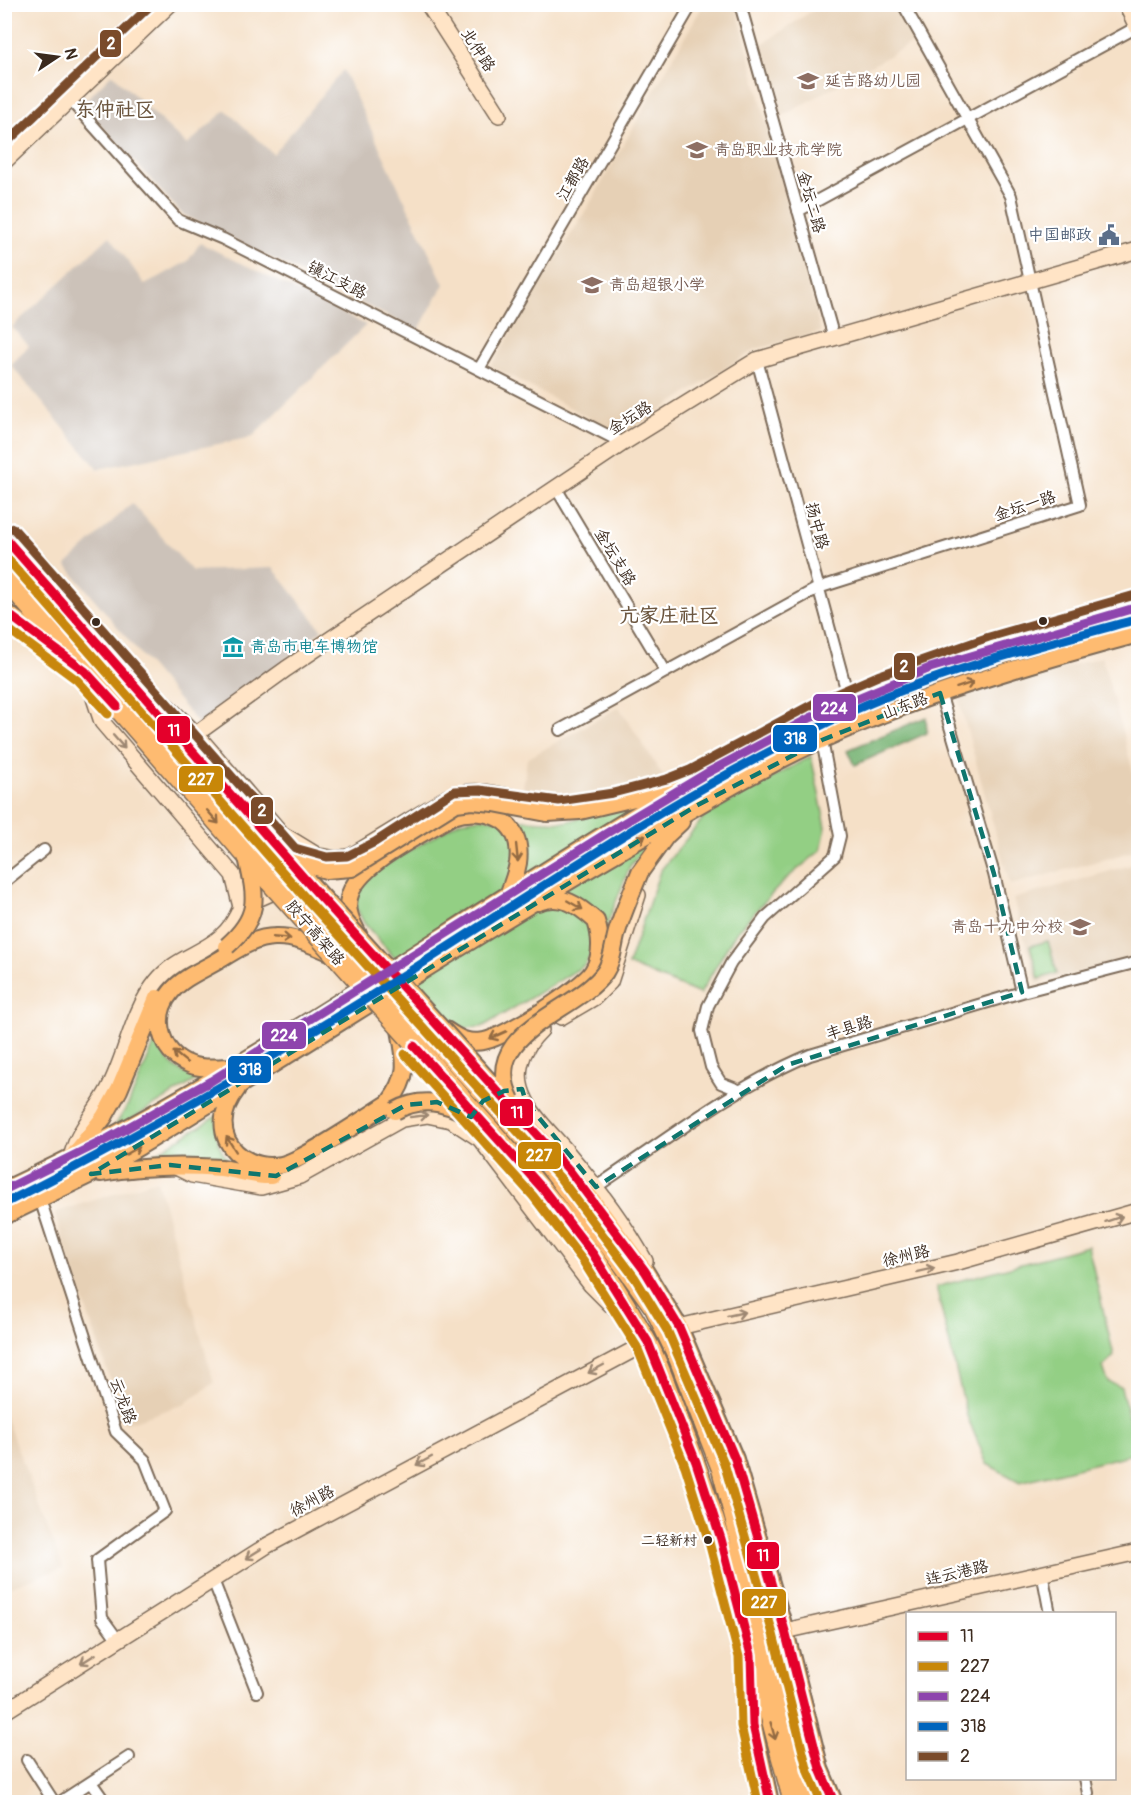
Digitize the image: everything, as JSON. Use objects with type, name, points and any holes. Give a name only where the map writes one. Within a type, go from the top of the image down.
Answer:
[{"type":"highway","name":"胶宁高架路","points":[[4,558],[109,673],[261,850],[332,953],[542,1188],[593,1254],[648,1342],[696,1462],[721,1539],[793,1803]]},
{"type":"highway","name":"胶宁高架路","points":[[4,578],[85,671],[261,850],[512,1115],[654,1308],[678,1358],[721,1469],[810,1803]]},
{"type":"main road","points":[[4,536],[105,650],[261,850],[326,870],[352,868],[456,803],[471,801],[547,813],[580,811],[684,786]]},
{"type":"main road","name":"山东路","points":[[4,1190],[71,1159],[236,1067],[684,786],[811,717],[932,669],[1047,632],[1138,607]]},
{"type":"main road","points":[[4,611],[85,671]]},
{"type":"main road","name":"山东路","points":[[4,1215],[91,1174],[240,1086],[526,906],[696,806],[822,740],[940,693],[1054,656],[1138,634]]},
{"type":"main road","points":[[512,1115],[505,1084],[508,1059],[517,1042],[528,1028],[589,989],[607,970],[622,917],[640,872],[662,842],[696,806]]},
{"type":"main road","points":[[361,940],[351,922],[348,905],[355,884],[367,869],[452,816],[481,811],[496,816],[513,833],[518,861],[508,895]]},
{"type":"main road","points":[[236,1067],[190,1065],[177,1057],[160,1030],[159,1018],[170,992],[229,949],[243,932],[252,914],[256,897],[261,850]]},
{"type":"main road","points":[[288,859],[439,1026],[512,1115],[593,1201],[679,1327],[735,1459],[785,1631],[820,1769],[824,1803]]},
{"type":"main road","points":[[439,1026],[463,1041],[486,1041],[500,1035],[586,981],[594,970],[600,945],[596,921],[569,901],[546,899],[526,906]]},
{"type":"main road","points":[[71,1159],[104,1117],[119,1090],[150,1009],[167,984],[229,949],[262,938],[277,936],[332,953]]},
{"type":"main road","points":[[91,1174],[170,1165],[227,1169],[258,1177],[276,1176],[293,1171],[392,1107],[405,1073],[400,1030]]},
{"type":"main road","points":[[240,1086],[229,1099],[224,1112],[225,1136],[238,1154],[257,1166],[283,1165],[392,1107],[425,1101],[454,1107],[491,1130]]},
{"type":"main road","points":[[752,1655],[753,1725],[770,1803]]},
{"type":"main road","points":[[820,1769],[834,1803]]},
{"type":"street","points":[[4,162],[71,101],[170,4]]},
{"type":"street","name":"北仲路","points":[[428,4],[499,115]]},
{"type":"street","name":"江都路","points":[[479,369],[692,4]]},
{"type":"street","name":"金坛二路","points":[[740,4],[834,338]]},
{"type":"street","name":"金坛一路","points":[[560,730],[818,588],[1080,505],[1011,196],[903,4]]},
{"type":"street","points":[[798,211],[1138,28],[1126,4]]},
{"type":"street","name":"镇江支路","points":[[71,101],[178,220],[223,239],[623,443]]},
{"type":"street","name":"金坛路","points":[[196,734],[286,669],[623,443],[757,360],[1138,250]]},
{"type":"street","name":"扬中路","points":[[757,360],[849,700]]},
{"type":"street","name":"金坛支路","points":[[556,488],[666,672]]},
{"type":"street","points":[[105,650],[128,666],[196,734],[282,834],[318,856],[336,859],[351,856],[447,797],[463,791],[484,791],[549,803],[588,801],[684,786]]},
{"type":"street","points":[[71,1159],[87,1119],[108,1090],[141,1004],[158,979],[229,931],[241,907],[240,895],[229,869],[102,722],[85,671]]},
{"type":"street","points":[[940,693],[994,874],[1022,992]]},
{"type":"street","points":[[741,1091],[722,1083],[716,1075],[705,1050],[702,1031],[708,1006],[731,963],[744,945],[765,918],[835,856],[840,836],[822,740]]},
{"type":"street","points":[[657,1292],[628,1231],[596,1187],[526,1102],[522,1091],[519,1066],[528,1043],[546,1026],[595,997],[610,982],[636,901],[662,842]]},
{"type":"street","points":[[4,882],[44,850]]},
{"type":"street","points":[[240,895],[260,898],[279,891],[306,870],[307,850]]},
{"type":"street","name":"丰县路","points":[[596,1187],[741,1091],[810,1055],[1022,992],[1138,962]]},
{"type":"street","points":[[466,1127],[476,1107],[483,1101],[504,1090],[522,1091]]},
{"type":"street","points":[[170,1165],[192,1175],[261,1187],[300,1176],[402,1119],[427,1115],[441,1117],[466,1127],[480,1139],[591,1285],[648,1342]]},
{"type":"street","name":"云龙路","points":[[40,1199],[116,1432],[145,1460],[165,1510],[96,1560],[102,1618],[118,1640]]},
{"type":"street","name":"徐州路","points":[[679,1327],[958,1262],[1138,1212]]},
{"type":"street","name":"徐州路","points":[[4,1712],[268,1545],[648,1342]]},
{"type":"street","name":"连云港路","points":[[785,1631],[1138,1552]]},
{"type":"street","points":[[1042,1572],[1050,1612]]},
{"type":"street","points":[[213,1580],[257,1692]]},
{"type":"street","points":[[60,1803],[129,1757]]},
{"type":"street","points":[[27,1760],[54,1803]]},
{"type":"street","points":[[1085,1780],[1088,1792]]},
{"type":"street","points":[[91,1782],[105,1803]]},
{"type":"highlighted area","points":[[940,693],[994,874],[1022,992],[787,1065],[596,1187],[526,1102],[522,1089],[504,1091],[483,1101],[471,1117],[437,1102],[406,1105],[276,1176],[170,1165],[91,1174],[696,806],[822,740]]},
{"type":"shaded area","name":"延吉路幼儿园","points":[[822,4],[894,5],[915,41],[781,117],[761,45]]},
{"type":"shaded area","name":"青岛职业技术学院","points":[[703,5],[736,5],[821,332],[756,349],[622,435],[491,366],[589,205]]},
{"type":"shaded area","points":[[343,70],[444,284],[418,331],[182,214],[82,104],[112,74],[187,145],[226,110],[273,154]]},
{"type":"shaded area","points":[[110,236],[145,285],[188,261],[200,243],[366,325],[252,437],[98,469],[11,365],[29,346],[12,327]]},
{"type":"shaded area","points":[[132,503],[192,571],[273,568],[322,630],[200,726],[66,565]]},
{"type":"shaded area","points":[[1102,657],[1138,790],[1138,850],[1010,885],[958,697]]},
{"type":"shaded area","points":[[619,707],[665,779],[605,797],[522,795],[527,759]]},
{"type":"shaded area","name":"青岛十九中分校","points":[[1138,863],[1138,956],[1037,984],[1013,899]]},
{"type":"shaded area","points":[[157,1180],[214,1383],[184,1404],[125,1424],[54,1213]]},
{"type":"shaded area","points":[[5,1416],[63,1568],[4,1588]]},
{"type":"green space","points":[[926,717],[927,733],[855,765],[848,750]]},
{"type":"green space","points":[[811,756],[826,827],[821,850],[786,879],[736,932],[700,994],[628,965],[660,871],[705,816]]},
{"type":"green space","points":[[634,803],[657,835],[630,866],[608,922],[585,965],[482,1027],[463,1028],[449,1020],[364,923],[356,907],[356,891],[370,874],[460,821],[481,818],[566,822]]},
{"type":"green space","points":[[1048,941],[1057,973],[1039,979],[1030,946]]},
{"type":"green space","points":[[156,1040],[163,1054],[172,1064],[198,1079],[112,1131],[129,1103]]},
{"type":"green space","points":[[218,1115],[217,1137],[224,1155],[233,1166],[206,1161],[148,1158]]},
{"type":"green space","points":[[1088,1246],[1114,1356],[1103,1367],[1108,1382],[1121,1387],[1137,1453],[1020,1482],[987,1464],[967,1416],[936,1287]]},
{"type":"transit line","name":"2","points":[[4,145],[152,4]]},
{"type":"transit line","name":"2","points":[[13,528],[295,848],[327,857],[347,856],[375,842],[454,791],[480,790],[559,801],[613,793],[667,779],[690,770],[813,704],[880,675],[989,637],[1135,595]]},
{"type":"transit line","name":"11","points":[[4,537],[310,885],[569,1170],[645,1271],[679,1327],[735,1459],[785,1631],[820,1769],[834,1802]]},
{"type":"transit line","name":"227","points":[[4,555],[301,893],[560,1178],[635,1278],[668,1332],[724,1463],[773,1634],[808,1772],[821,1802]]},
{"type":"transit line","name":"224","points":[[4,1190],[109,1138],[211,1081],[607,833],[707,773],[810,718],[930,668],[1138,607]]},
{"type":"transit line","name":"11","points":[[4,611],[85,671],[117,706]]},
{"type":"transit line","name":"318","points":[[9,1201],[165,1119],[266,1060],[683,799],[795,738],[886,696],[922,683],[993,659],[1138,619]]},
{"type":"transit line","name":"227","points":[[4,626],[77,680],[108,714]]},
{"type":"transit line","name":"11","points":[[414,1046],[542,1188],[593,1254],[648,1342],[696,1462],[721,1539],[751,1655],[753,1725],[770,1802]]},
{"type":"transit line","name":"227","points":[[405,1054],[533,1196],[583,1261],[637,1347],[685,1466],[709,1542],[739,1657],[741,1726],[758,1802]]},
{"type":"place","name":"延吉路幼儿园","points":[[808,81]]},
{"type":"place","name":"青岛职业技术学院","points":[[697,150]]},
{"type":"place","name":"中国邮政","points":[[1109,235]]},
{"type":"place","name":"青岛超银小学","points":[[592,285]]},
{"type":"place","name":"青岛市电车博物馆","points":[[233,647]]},
{"type":"place","name":"青岛十九中分校","points":[[1080,927]]},
{"type":"place","name":"二轻新村","points":[[708,1540]]},
{"type":"district","name":"东仲社区","points":[[115,109]]},
{"type":"district","name":"亢家庄社区","points":[[669,615]]}]
